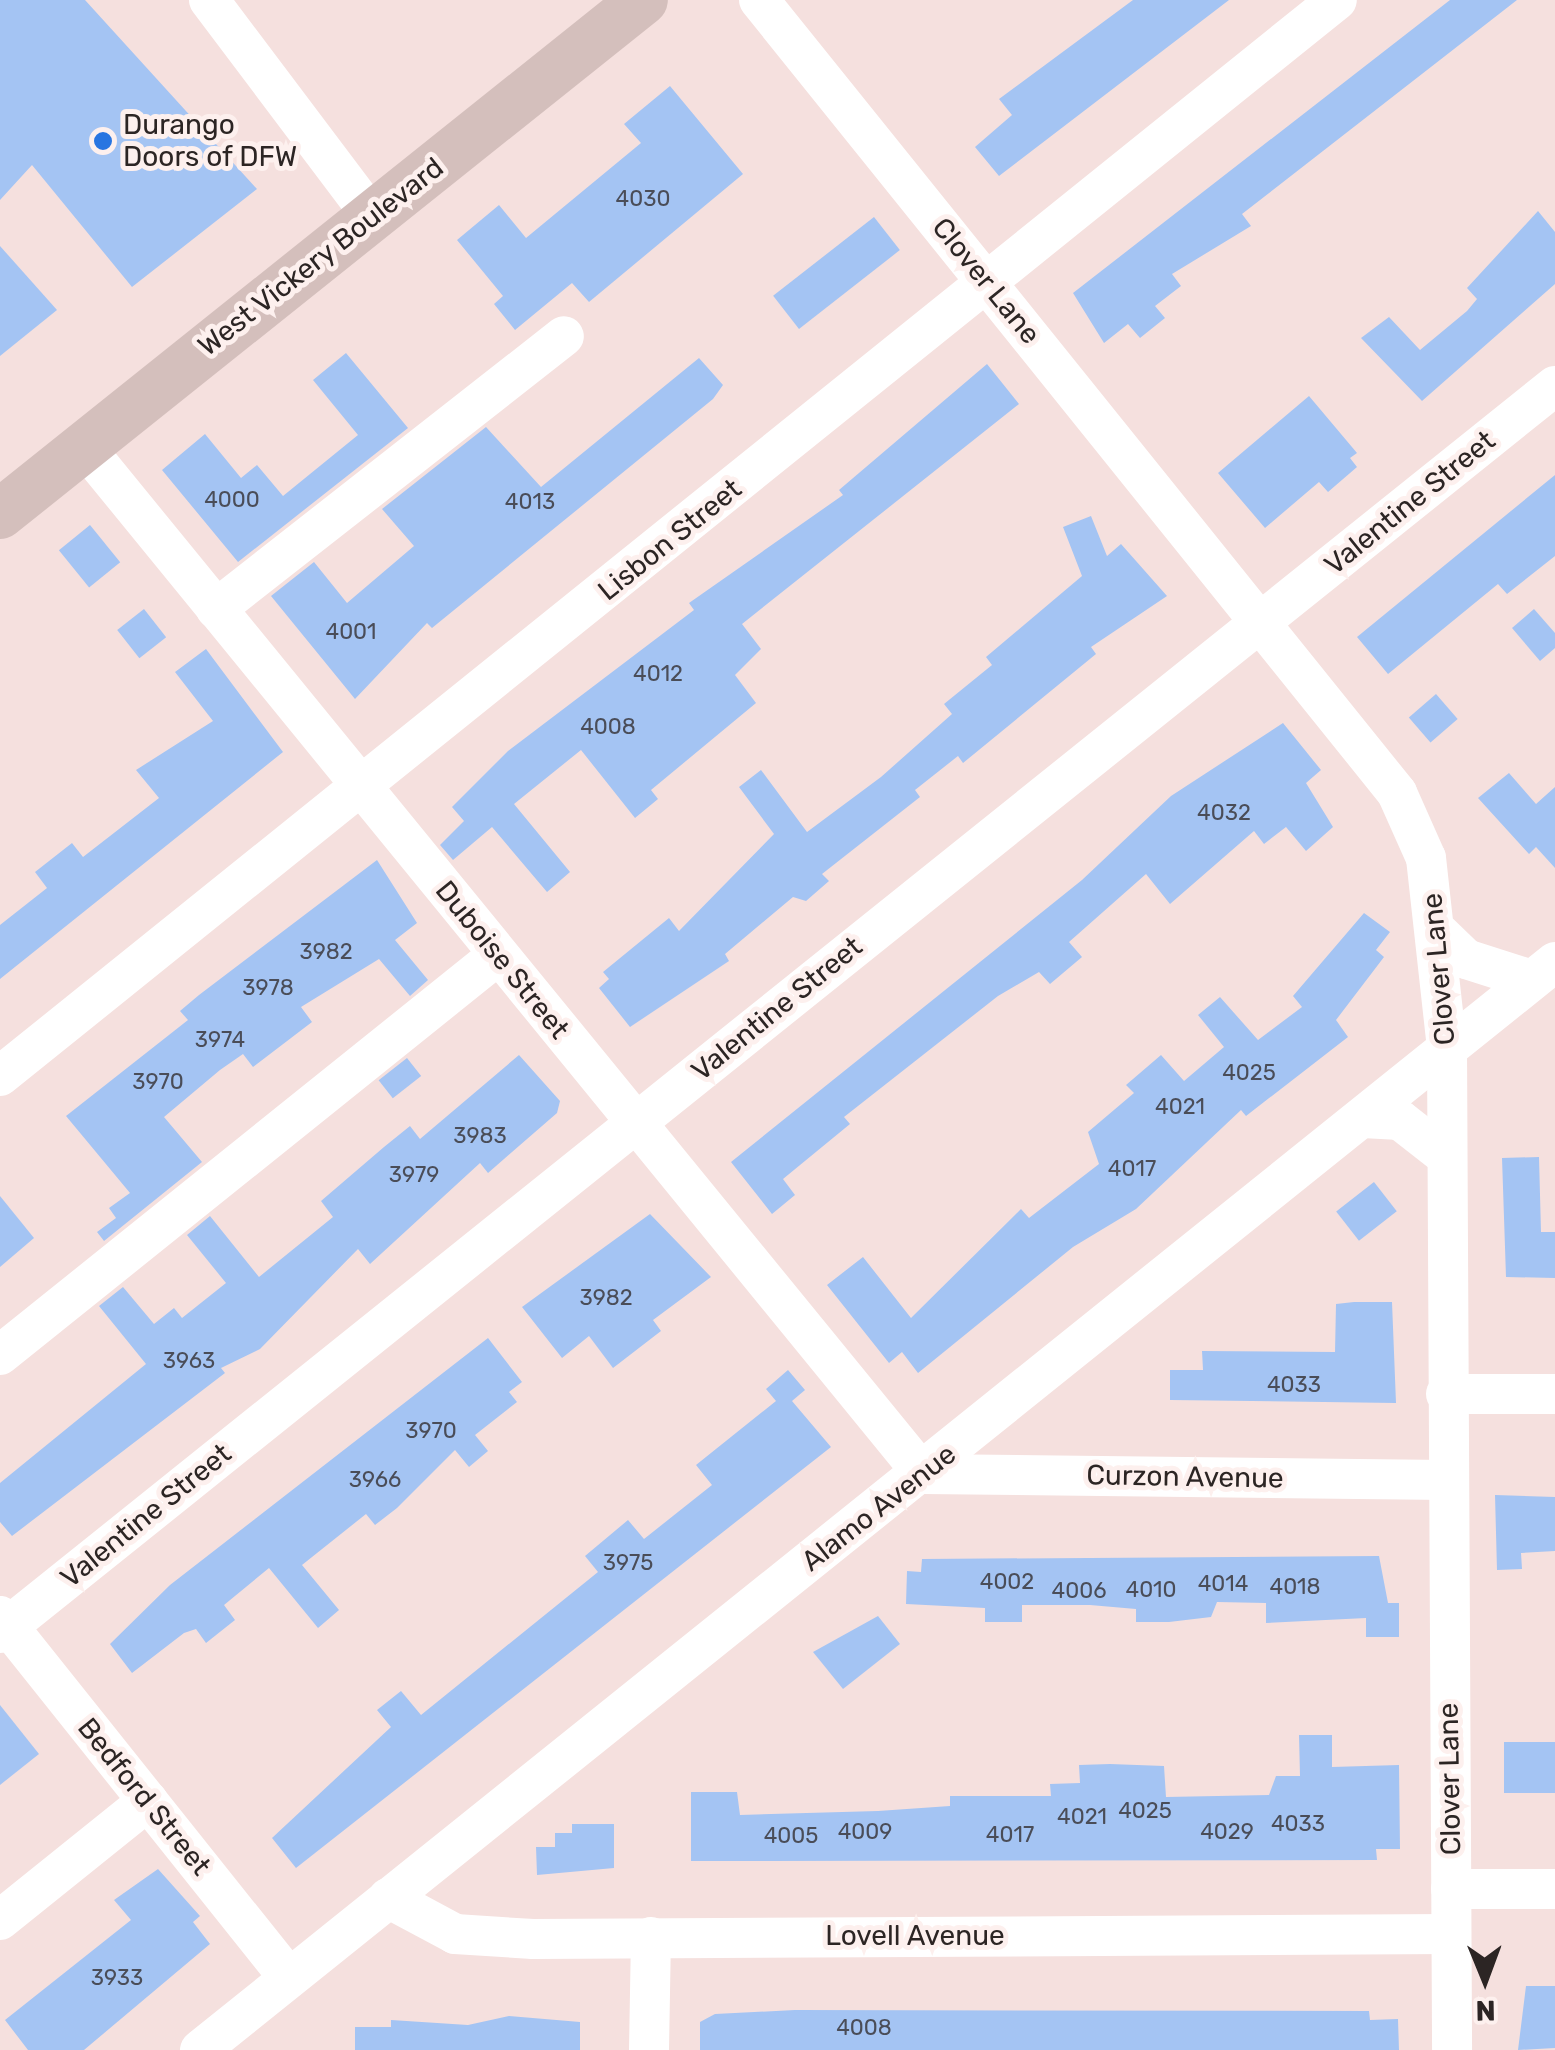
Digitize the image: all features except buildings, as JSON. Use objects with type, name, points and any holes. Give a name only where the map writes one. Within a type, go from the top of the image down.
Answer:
[{"type":"main road","name":"West Vickery Boulevard","points":[[0,514],[644,0]]},
{"type":"street","points":[[209,0],[372,216]]},
{"type":"street","name":"Clover Lane","points":[[759,0],[1396,792],[1426,858],[1440,934],[1448,1048],[1446,1480],[1452,2050]]},
{"type":"street","name":"Lisbon Street","points":[[0,1076],[364,791],[1337,0]]},
{"type":"street","points":[[216,609],[564,336]]},
{"type":"street","name":"Valentine Street","points":[[3,1625],[1555,386]]},
{"type":"street","name":"Duboise Street","points":[[83,446],[923,1474]]},
{"type":"street","points":[[1440,934],[1466,959],[1544,971]]},
{"type":"street","points":[[0,1355],[498,955]]},
{"type":"street","name":"Alamo Avenue","points":[[200,2050],[923,1474],[1544,971]]},
{"type":"street","points":[[1363,1118],[1400,1120],[1446,1156]]},
{"type":"street","points":[[1446,1394],[1555,1394]]},
{"type":"street","name":"Curzon Avenue","points":[[923,1474],[1446,1480]]},
{"type":"street","name":"Bedford Street","points":[[3,1625],[289,1978]]},
{"type":"street","points":[[0,1920],[148,1801]]},
{"type":"street","points":[[1451,1889],[1555,1889]]},
{"type":"street","name":"Lovell Avenue","points":[[388,1898],[455,1934],[1451,1934]]},
{"type":"street","points":[[649,2050],[651,1937]]},
{"type":"place","name":"Durango Doors of DFW","points":[[103,141]]}]
